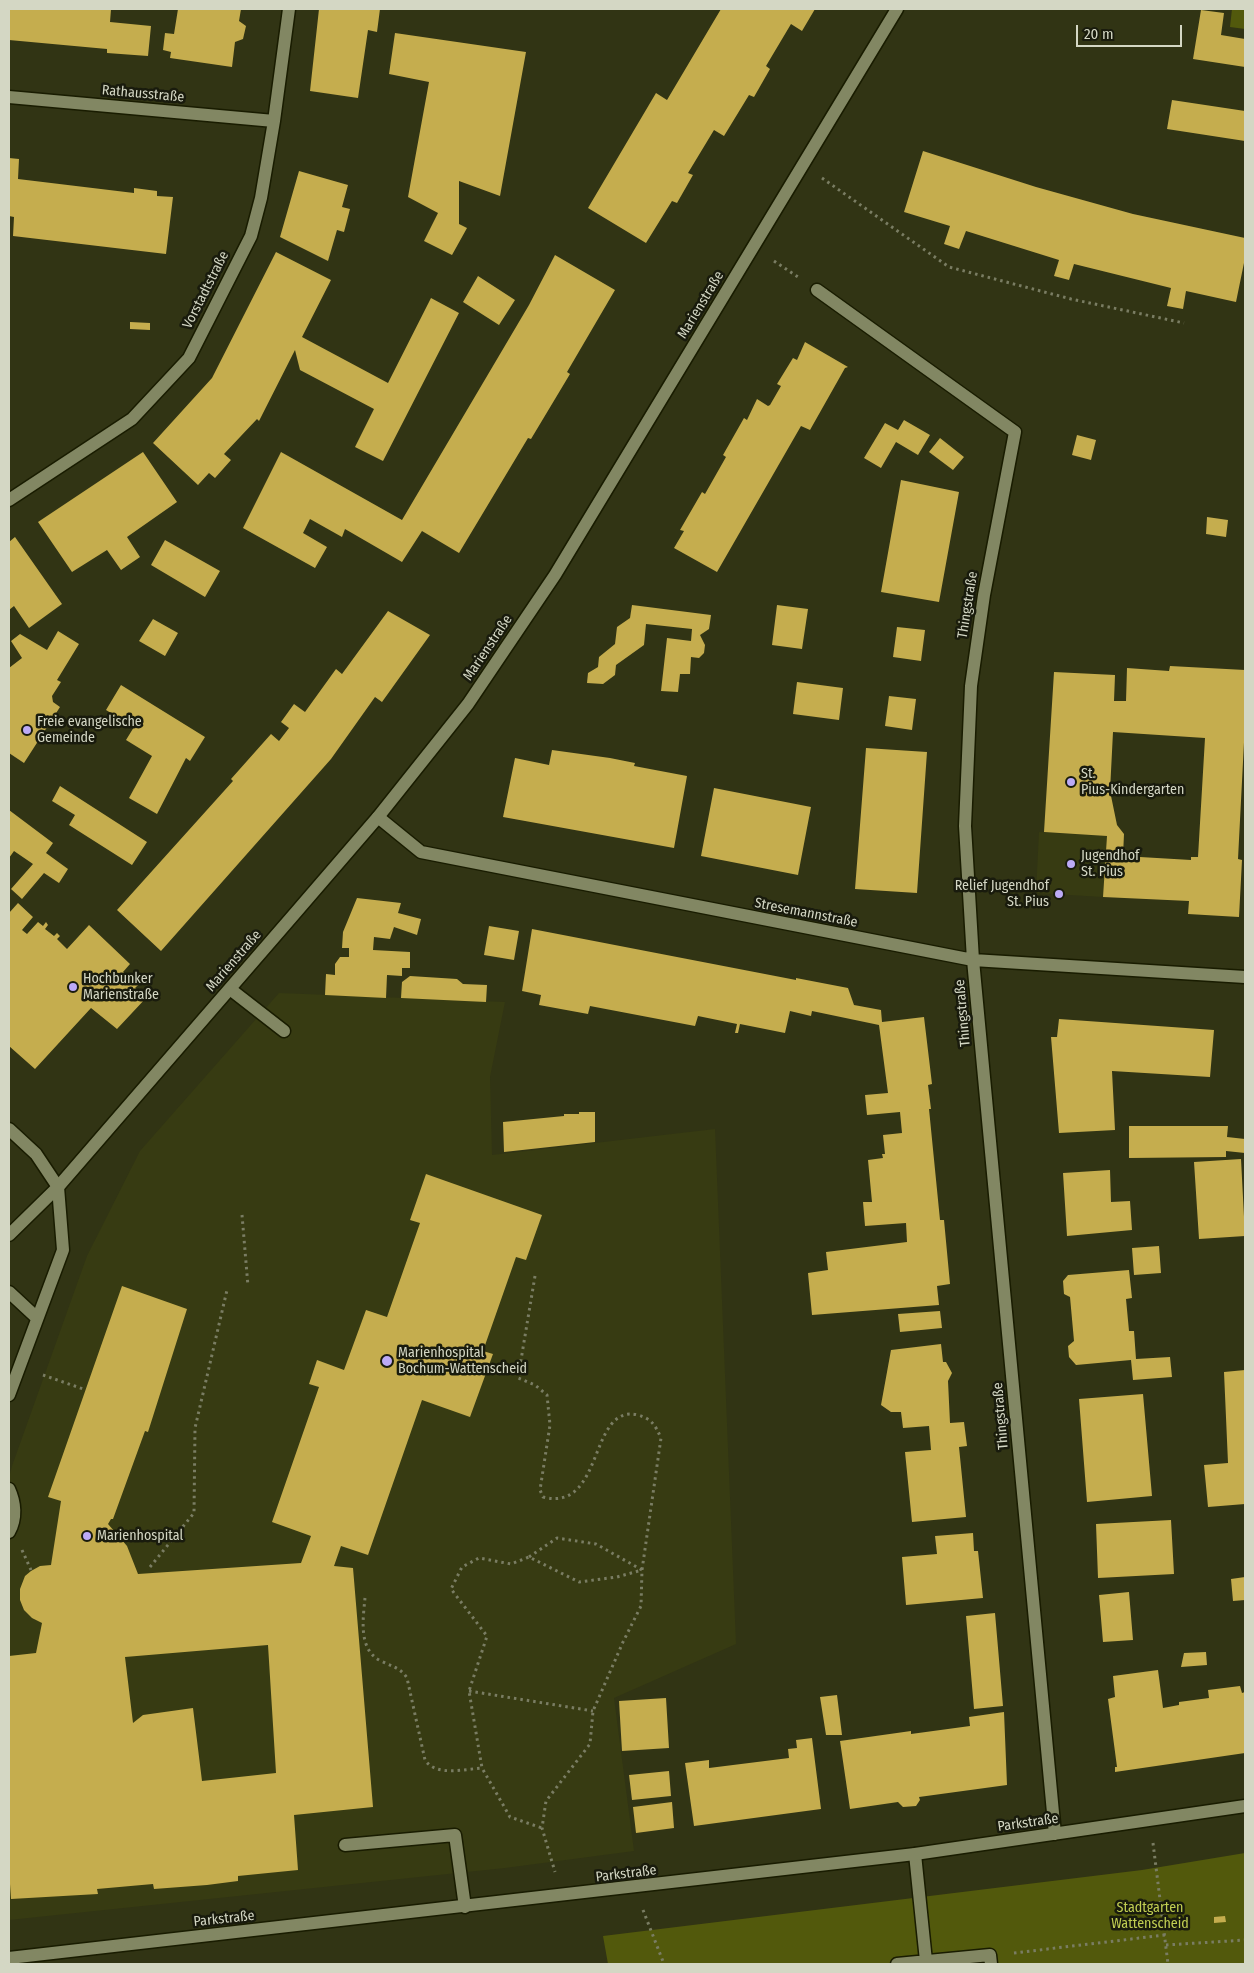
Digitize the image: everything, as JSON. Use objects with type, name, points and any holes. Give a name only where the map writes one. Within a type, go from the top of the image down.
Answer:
[{"type":"street","name":"Vorstadtstraße","points":[[9,500],[132,419],[189,358],[251,236],[261,198],[274,121],[289,9]]},
{"type":"street","name":"Marienstraße","points":[[9,1235],[58,1187],[230,989],[378,817],[468,704],[555,575],[897,9]]},
{"type":"street","name":"Rathausstraße","points":[[9,96],[274,121]]},
{"type":"street","name":"Thingstraße","points":[[817,290],[1015,432],[984,595],[971,686],[965,826],[973,960],[1055,1834]]},
{"type":"street","name":"Stresemannstraße","points":[[378,817],[421,852],[973,960],[1245,977]]},
{"type":"street","points":[[230,989],[284,1032]]},
{"type":"street","points":[[9,1129],[36,1154],[58,1187],[63,1250],[9,1395]]},
{"type":"street","points":[[9,1292],[37,1318]]},
{"type":"street","points":[[9,1488],[15,1502],[12,1527],[9,1532]]},
{"type":"street","name":"Parkstraße","points":[[9,1958],[634,1888],[915,1854],[1245,1806]]},
{"type":"street","points":[[346,1845],[455,1834],[465,1907]]},
{"type":"street","points":[[915,1854],[926,1961]]},
{"type":"street","points":[[897,1964],[926,1961],[990,1960]]},
{"type":"path","points":[[803,165],[949,267],[1071,299],[1184,323]]},
{"type":"path","points":[[752,247],[817,290]]},
{"type":"path","points":[[242,1215],[248,1286]]},
{"type":"path","points":[[535,1276],[518,1378],[535,1384],[547,1395],[550,1425],[540,1490],[543,1497],[553,1499],[565,1497],[579,1488],[586,1479],[601,1441],[610,1425],[621,1416],[634,1414],[648,1418],[655,1423],[661,1438],[642,1570],[641,1606],[593,1711],[590,1744],[546,1802],[542,1828],[563,1896]]},
{"type":"path","points":[[150,1567],[194,1513],[195,1428],[227,1290]]},
{"type":"path","points":[[19,1366],[86,1390]]},
{"type":"path","points":[[542,1828],[510,1817],[482,1768],[469,1691],[486,1636],[451,1589],[462,1567],[479,1558],[511,1564],[529,1557],[557,1538],[596,1544],[642,1570]]},
{"type":"path","points":[[529,1557],[580,1582],[617,1577],[642,1570]]},
{"type":"path","points":[[364,1598],[363,1624],[368,1649],[376,1659],[402,1670],[407,1678],[425,1760],[430,1767],[438,1770],[482,1768]]},
{"type":"path","points":[[469,1691],[593,1711]]},
{"type":"path","points":[[1150,1821],[1168,1964]]},
{"type":"path","points":[[634,1888],[664,1964]]},
{"type":"path","points":[[990,1960],[1165,1935]]},
{"type":"path","points":[[1166,1945],[1245,1940]]},
{"type":"shaded area","name":"Jugendhof St. Pius","points":[[1039,832],[1107,836],[1103,897],[1036,893]]},
{"type":"shaded area","name":"Marienhospital Bochum-Wattenscheid","points":[[279,993],[505,1002],[490,1077],[492,1155],[715,1129],[736,1644],[614,1698],[634,1851],[505,1868],[9,1920],[9,1477],[12,1466],[87,1256],[140,1151]]},
{"type":"green space","points":[[1232,9],[1245,9],[1245,29],[1230,27]]},
{"type":"green space","name":"Stadtgarten Wattenscheid","points":[[1245,1853],[1245,1964],[608,1964],[603,1936],[1142,1870]]},
{"type":"building","points":[[9,9],[111,9],[110,22],[151,26],[148,56],[107,53],[107,49],[9,40]]},
{"type":"building","points":[[178,9],[241,9],[239,21],[246,26],[243,39],[235,42],[232,67],[170,58],[171,52],[163,50],[165,33],[174,34]]},
{"type":"building","points":[[319,9],[380,9],[377,32],[368,30],[358,98],[310,91]]},
{"type":"building","points":[[721,9],[815,9],[802,31],[791,24],[766,66],[770,69],[754,97],[749,95],[724,136],[714,130],[688,173],[693,175],[677,203],[672,201],[646,243],[588,208],[656,93],[667,100]]},
{"type":"building","points":[[1201,10],[1224,13],[1221,35],[1245,39],[1245,67],[1193,59]]},
{"type":"building","points":[[395,33],[526,52],[500,196],[459,181],[459,224],[467,228],[452,255],[424,241],[438,213],[408,197],[429,82],[389,74]]},
{"type":"building","points":[[1172,100],[1245,111],[1245,141],[1167,129]]},
{"type":"building","points":[[923,151],[1036,187],[1133,214],[1245,238],[1245,258],[1236,302],[1186,291],[1183,309],[1167,306],[1171,288],[1074,264],[1069,280],[1054,276],[1059,260],[966,231],[959,249],[944,244],[950,226],[904,212]]},
{"type":"building","points":[[9,158],[19,159],[18,179],[134,193],[134,188],[157,191],[157,196],[173,197],[166,254],[13,236],[14,217],[9,216]]},
{"type":"building","points":[[299,171],[348,185],[342,207],[350,209],[344,232],[337,230],[328,261],[280,237]]},
{"type":"building","points":[[276,252],[331,280],[302,337],[388,383],[431,298],[459,313],[383,461],[355,447],[374,409],[300,370],[295,350],[259,421],[257,419],[224,454],[231,460],[215,478],[209,473],[198,485],[153,443],[212,378]]},
{"type":"building","points":[[555,255],[615,290],[567,372],[570,374],[531,439],[528,438],[459,553],[422,531],[402,562],[345,529],[342,537],[310,519],[303,533],[327,547],[315,568],[243,528],[281,452],[402,520],[529,305]]},
{"type":"building","points":[[478,276],[515,300],[499,325],[463,302]]},
{"type":"building","points":[[130,322],[150,323],[150,330],[130,329]]},
{"type":"building","points":[[805,342],[848,367],[845,368],[810,430],[801,426],[717,572],[674,548],[684,531],[680,530],[702,492],[705,494],[726,457],[723,455],[744,418],[747,420],[757,399],[768,406],[770,405],[781,386],[777,384],[793,358],[797,360]]},
{"type":"building","points":[[904,420],[930,435],[918,455],[896,442],[881,468],[864,458],[885,423],[898,430]]},
{"type":"building","points":[[1077,435],[1096,440],[1091,460],[1072,455]]},
{"type":"building","points":[[940,438],[964,457],[953,470],[929,452]]},
{"type":"building","points":[[143,452],[177,502],[127,537],[140,557],[121,570],[107,550],[72,572],[38,522]]},
{"type":"building","points":[[901,480],[959,492],[939,602],[881,592]]},
{"type":"building","points":[[1207,517],[1228,520],[1226,537],[1206,534]]},
{"type":"building","points":[[15,537],[62,604],[29,628],[14,606],[9,610],[9,542]]},
{"type":"building","points":[[165,540],[220,571],[205,597],[151,565]]},
{"type":"building","points":[[632,605],[711,615],[709,629],[700,635],[705,645],[704,653],[699,658],[691,657],[690,674],[680,674],[678,692],[661,691],[667,638],[691,641],[692,629],[646,624],[644,645],[616,665],[615,675],[603,684],[587,683],[588,673],[598,667],[599,657],[615,644],[617,627],[630,618]]},
{"type":"building","points":[[777,605],[808,609],[802,649],[772,645]]},
{"type":"building","points":[[388,611],[430,635],[382,702],[375,697],[331,759],[161,951],[117,910],[233,781],[231,779],[271,734],[279,741],[289,728],[281,722],[294,704],[305,712],[336,669],[342,674]]},
{"type":"building","points":[[153,619],[178,633],[165,656],[139,641]]},
{"type":"building","points":[[897,627],[925,630],[921,661],[893,657]]},
{"type":"building","name":"Freie evangelische Gemeinde","points":[[58,631],[79,644],[57,680],[61,682],[52,696],[53,702],[60,707],[24,763],[9,753],[9,668],[22,658],[11,641],[20,634],[47,650]]},
{"type":"building","points":[[1170,666],[1245,670],[1245,723],[1238,859],[1242,860],[1239,917],[1188,914],[1189,901],[1103,897],[1107,836],[1044,832],[1054,672],[1115,675],[1114,701],[1126,701],[1127,668],[1169,671]],"holes":[[[1113,732],[1205,738],[1198,857],[1191,857],[1191,860],[1123,856],[1124,834],[1117,825],[1110,791]]]},
{"type":"building","points":[[797,682],[843,688],[839,720],[793,714]]},
{"type":"building","points":[[121,685],[205,737],[190,761],[186,758],[157,814],[129,798],[152,756],[126,740],[134,727],[106,710]]},
{"type":"building","points":[[889,696],[916,699],[912,730],[885,726]]},
{"type":"building","points":[[866,748],[927,752],[917,893],[855,889]]},
{"type":"building","points":[[552,750],[610,758],[635,763],[634,766],[687,776],[674,848],[503,817],[515,758],[549,765]]},
{"type":"building","points":[[60,786],[147,842],[132,865],[69,825],[75,815],[52,801]]},
{"type":"building","points":[[714,788],[811,807],[798,875],[701,856]]},
{"type":"building","points":[[9,810],[53,843],[46,853],[68,869],[59,883],[44,873],[22,899],[11,889],[33,864],[14,851],[9,858]]},
{"type":"building","points":[[357,898],[401,903],[398,913],[421,919],[417,935],[394,927],[390,939],[374,937],[373,950],[410,952],[410,968],[402,968],[402,976],[387,975],[386,998],[325,995],[326,974],[335,975],[335,964],[340,957],[349,957],[349,948],[342,948],[343,932]]},
{"type":"building","name":"Hochbunker Marienstraße","points":[[18,903],[33,917],[22,930],[27,934],[38,922],[43,926],[46,922],[48,925],[45,929],[54,936],[57,933],[60,936],[57,939],[67,949],[89,925],[130,964],[123,972],[138,985],[135,988],[146,998],[117,1029],[91,1008],[35,1069],[9,1046],[9,913]]},
{"type":"building","points":[[489,926],[519,931],[514,960],[484,955]]},
{"type":"building","points":[[532,929],[796,980],[796,978],[848,988],[854,1005],[881,1010],[882,1022],[924,1017],[932,1084],[928,1085],[931,1109],[929,1109],[940,1220],[944,1220],[950,1284],[937,1286],[939,1305],[812,1315],[808,1273],[828,1270],[826,1252],[907,1242],[906,1223],[865,1226],[863,1202],[872,1202],[868,1160],[883,1158],[882,1154],[885,1154],[883,1135],[902,1133],[900,1112],[867,1115],[865,1095],[888,1093],[879,1025],[812,1011],[811,1016],[790,1011],[785,1033],[740,1024],[738,1033],[735,1033],[737,1024],[698,1016],[695,1026],[590,1006],[588,1014],[539,1005],[541,995],[522,991]]},
{"type":"building","points":[[410,976],[457,979],[463,984],[487,985],[486,1002],[401,998],[402,982]]},
{"type":"building","points":[[1059,1019],[1214,1030],[1210,1077],[1112,1071],[1115,1130],[1059,1133],[1051,1037],[1057,1037]]},
{"type":"building","points":[[579,1112],[595,1112],[595,1142],[504,1152],[503,1122],[564,1116],[564,1114],[579,1114]]},
{"type":"building","points":[[1129,1126],[1228,1126],[1227,1137],[1245,1139],[1245,1153],[1226,1151],[1226,1157],[1129,1158]]},
{"type":"building","points":[[1241,1159],[1245,1236],[1199,1239],[1194,1162]]},
{"type":"building","points":[[1110,1170],[1111,1202],[1130,1201],[1132,1230],[1067,1236],[1063,1173]]},
{"type":"building","name":"Marienhospital","points":[[426,1174],[542,1215],[526,1260],[516,1257],[483,1351],[493,1354],[470,1417],[422,1400],[368,1555],[341,1546],[334,1566],[353,1568],[373,1807],[294,1815],[298,1870],[238,1876],[238,1881],[207,1885],[154,1889],[153,1884],[97,1889],[98,1894],[11,1899],[9,1869],[9,1656],[36,1653],[42,1623],[32,1618],[24,1610],[20,1600],[20,1589],[25,1576],[31,1571],[40,1566],[51,1565],[61,1501],[48,1497],[122,1286],[187,1309],[148,1432],[145,1431],[113,1519],[108,1524],[127,1546],[138,1574],[301,1563],[311,1536],[272,1522],[319,1387],[309,1384],[317,1360],[344,1370],[366,1310],[387,1317],[420,1223],[410,1220]],"holes":[[[268,1645],[276,1773],[202,1781],[193,1708],[143,1715],[133,1723],[125,1657]]]},
{"type":"building","points":[[1159,1246],[1161,1273],[1134,1275],[1132,1248]]},
{"type":"building","points":[[1129,1270],[1132,1298],[1126,1299],[1129,1331],[1134,1331],[1136,1359],[1170,1357],[1172,1377],[1133,1380],[1131,1360],[1076,1365],[1069,1357],[1068,1346],[1074,1341],[1070,1297],[1064,1294],[1063,1281],[1068,1275]]},
{"type":"building","points":[[940,1311],[942,1328],[900,1332],[898,1314]]},
{"type":"building","points":[[941,1344],[943,1362],[946,1362],[952,1373],[948,1381],[950,1423],[964,1422],[967,1446],[959,1447],[966,1517],[912,1522],[905,1452],[931,1450],[929,1426],[903,1428],[901,1412],[891,1412],[881,1405],[891,1350]]},
{"type":"building","points":[[1245,1370],[1245,1504],[1208,1507],[1204,1465],[1228,1463],[1224,1372]]},
{"type":"building","points":[[1143,1394],[1152,1496],[1087,1502],[1079,1399]]},
{"type":"building","points":[[1171,1520],[1174,1574],[1098,1578],[1096,1524]]},
{"type":"building","points":[[973,1533],[974,1551],[978,1551],[983,1598],[906,1605],[902,1557],[937,1554],[935,1536]]},
{"type":"building","points":[[1245,1577],[1245,1600],[1233,1601],[1231,1579]]},
{"type":"building","points":[[1129,1592],[1133,1640],[1103,1642],[1099,1595]]},
{"type":"building","points":[[995,1613],[1003,1706],[974,1709],[966,1616]]},
{"type":"building","points":[[1206,1652],[1207,1665],[1181,1667],[1184,1653]]},
{"type":"building","points":[[1158,1670],[1163,1708],[1179,1705],[1179,1702],[1209,1698],[1208,1690],[1240,1686],[1242,1693],[1245,1692],[1245,1753],[1115,1772],[1115,1767],[1117,1767],[1108,1699],[1115,1697],[1113,1676]]},
{"type":"building","points":[[837,1695],[842,1735],[826,1735],[820,1697]]},
{"type":"building","points":[[666,1698],[669,1748],[622,1751],[619,1701]]},
{"type":"building","points":[[1004,1712],[1007,1785],[919,1797],[920,1800],[916,1806],[903,1807],[898,1802],[850,1809],[840,1741],[911,1731],[911,1734],[970,1726],[969,1717]]},
{"type":"building","points":[[812,1738],[821,1809],[694,1826],[685,1763],[709,1760],[709,1768],[789,1758],[788,1749],[797,1748],[796,1740]]},
{"type":"building","points":[[669,1771],[671,1796],[632,1800],[629,1775]]},
{"type":"building","points":[[672,1802],[674,1828],[636,1833],[633,1807]]},
{"type":"building","points":[[1225,1916],[1226,1922],[1214,1923],[1214,1917]]},
{"type":"place","name":"Freie evangelische Gemeinde","points":[[27,730]]},
{"type":"place","name":"St. Pius-Kindergarten","points":[[1071,782]]},
{"type":"place","name":"Jugendhof St. Pius","points":[[1071,864]]},
{"type":"place","name":"Relief Jugendhof St. Pius","points":[[1059,894]]},
{"type":"place","name":"Hochbunker Marienstraße","points":[[73,987]]},
{"type":"place","name":"Marienhospital Bochum-Wattenscheid","points":[[387,1361]]},
{"type":"place","name":"Marienhospital","points":[[87,1536]]}]
